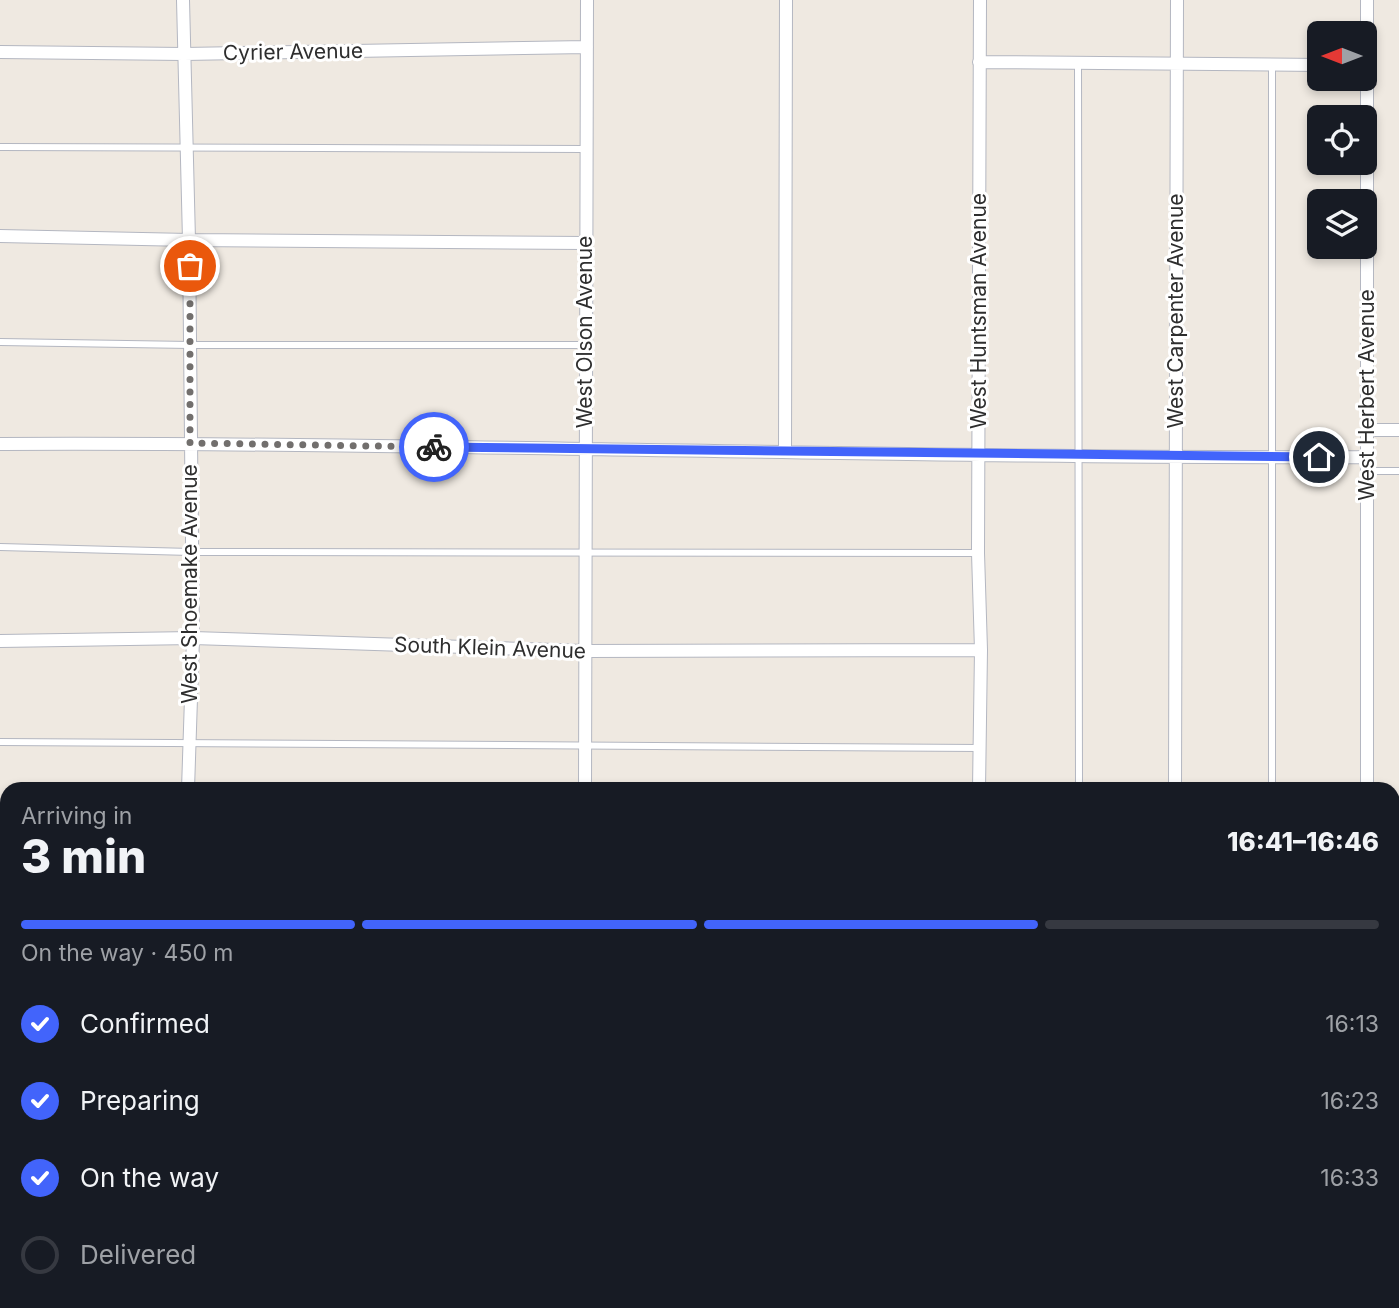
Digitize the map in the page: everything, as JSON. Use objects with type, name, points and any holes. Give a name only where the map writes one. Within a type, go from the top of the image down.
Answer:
[{"type":"street","name":"West Shoemake Avenue","points":[[183,0],[187,77],[193,638],[188,782]]},
{"type":"street","name":"West Olson Avenue","points":[[585,782],[587,0]]},
{"type":"street","points":[[785,450],[786,0]]},
{"type":"street","name":"West Huntsman Avenue","points":[[979,782],[980,0]]},
{"type":"street","name":"West Carpenter Avenue","points":[[1175,782],[1177,0]]},
{"type":"street","name":"West Herbert Avenue","points":[[1367,0],[1367,21]]},
{"type":"street","name":"Cyrier Avenue","points":[[0,52],[184,54],[587,47]]},
{"type":"street","points":[[979,62],[1307,65]]},
{"type":"street","name":"West Herbert Avenue","points":[[1366,91],[1367,782]]},
{"type":"street","points":[[0,236],[585,243]]},
{"type":"street","points":[[1368,430],[1399,430]]},
{"type":"street","points":[[0,444],[190,443],[585,450],[1367,457]]},
{"type":"street","name":"South Klein Avenue","points":[[0,640],[193,638],[585,651],[981,650]]},
{"type":"lane","points":[[1078,62],[1079,782]]},
{"type":"lane","points":[[1272,65],[1272,782]]},
{"type":"lane","points":[[0,147],[586,149]]},
{"type":"lane","points":[[0,342],[585,345]]},
{"type":"lane","points":[[1367,471],[1399,471]]},
{"type":"lane","points":[[0,547],[191,552],[978,553]]},
{"type":"lane","points":[[0,742],[980,748]]},
{"type":"way so far","points":[[190,266],[190,443],[434,447]]},
{"type":"route","points":[[434,447],[1319,457]]}]
